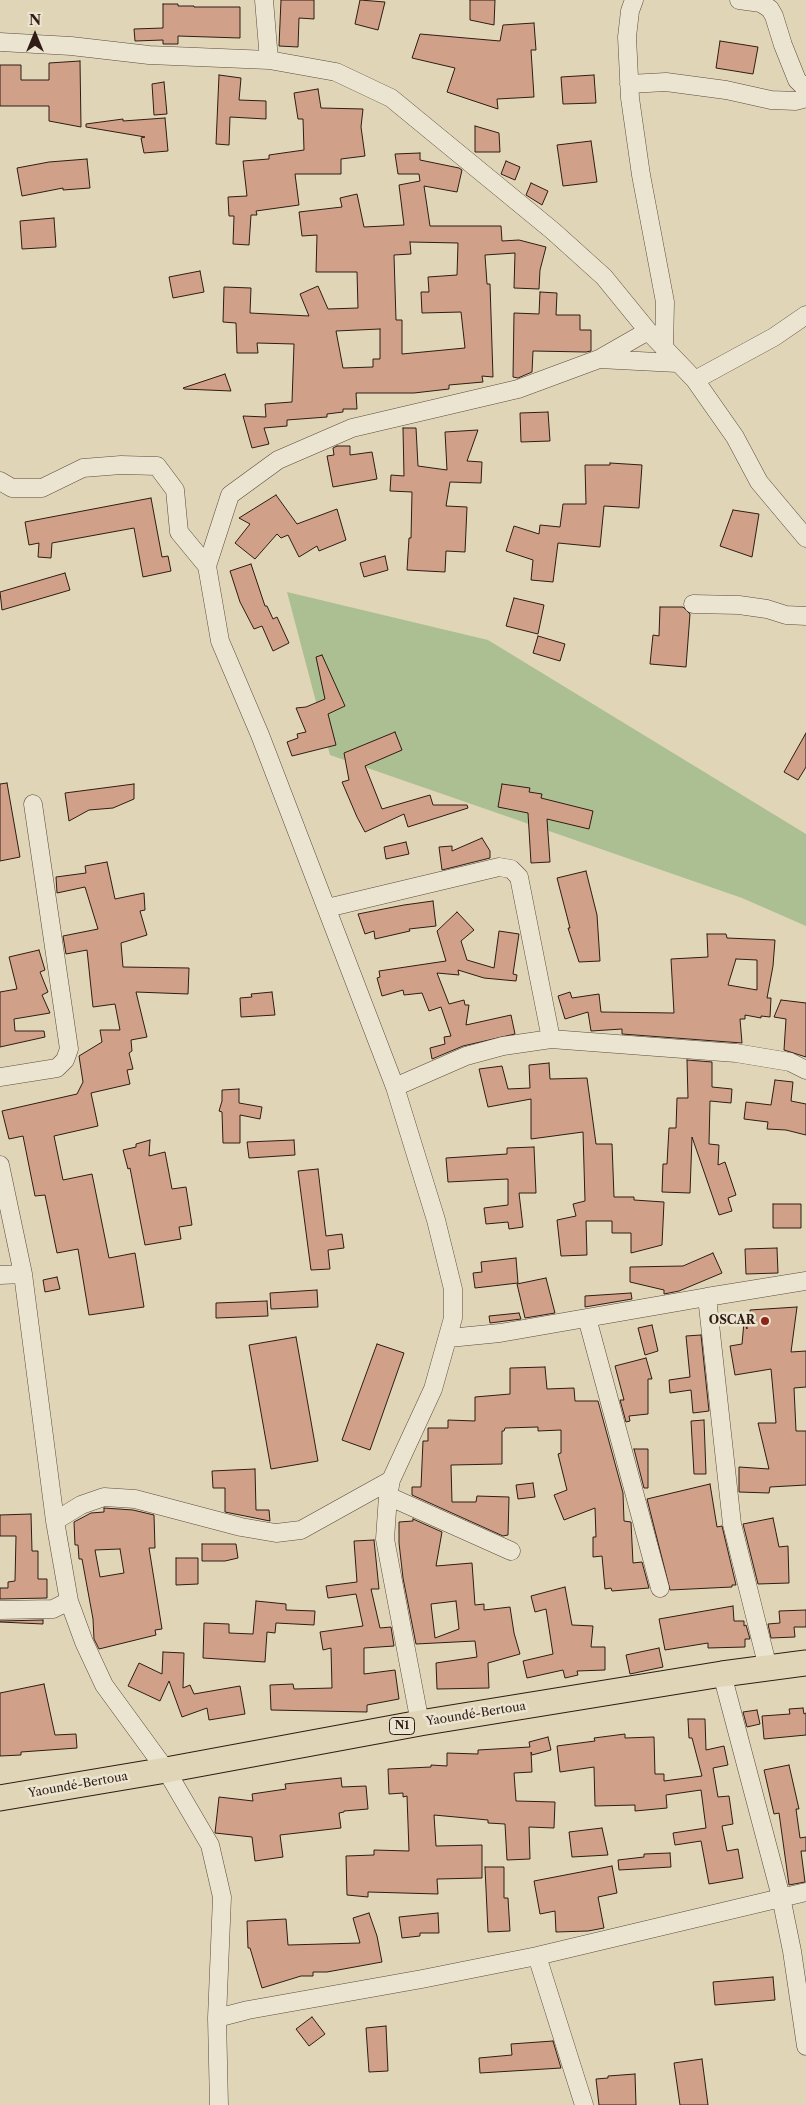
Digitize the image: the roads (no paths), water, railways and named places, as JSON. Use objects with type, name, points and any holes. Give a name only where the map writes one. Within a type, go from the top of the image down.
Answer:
[{"type":"highway","name":"Yaoundé-Bertoua","points":[[0,1798],[166,1770],[420,1723],[722,1674],[806,1663]]},
{"type":"street","points":[[264,0],[269,60]]},
{"type":"street","points":[[634,0],[630,11],[628,37],[629,84],[641,175],[665,302],[664,348]]},
{"type":"street","points":[[739,0],[761,3],[770,9],[774,16],[782,45],[798,80],[806,89]]},
{"type":"street","points":[[0,42],[71,46],[149,55],[269,60],[336,72],[391,98],[553,231],[604,277],[648,331],[695,380],[734,437],[759,482],[806,538]]},
{"type":"street","points":[[629,84],[666,82],[726,90],[770,100],[796,101],[806,98]]},
{"type":"street","points":[[695,380],[774,337],[806,316]]},
{"type":"street","points":[[420,1723],[385,1539],[389,1488],[434,1389],[454,1318],[453,1289],[436,1220],[395,1088],[260,735],[220,641],[207,566],[230,495],[278,460],[352,428],[518,389],[599,359],[648,331]]},
{"type":"street","points":[[599,359],[677,362]]},
{"type":"street","points":[[0,481],[12,488],[42,488],[83,468],[157,466],[175,490],[179,532],[207,566]]},
{"type":"street","points":[[693,604],[739,605],[767,608],[786,615],[806,616]]},
{"type":"street","points":[[0,1077],[57,1068],[65,1060],[70,1049],[33,804]]},
{"type":"street","points":[[327,908],[499,867],[511,869],[519,877],[551,1039]]},
{"type":"street","points":[[395,1088],[466,1056],[503,1046],[551,1039],[736,1053],[790,1062],[806,1070]]},
{"type":"street","points":[[0,1165],[23,1274],[55,1521],[69,1600],[84,1642],[104,1684],[166,1770],[210,1845],[222,1897],[217,2018],[219,2105]]},
{"type":"street","points":[[0,1276],[23,1274]]},
{"type":"street","points":[[449,1338],[500,1334],[707,1297],[794,1285],[806,1281]]},
{"type":"street","points":[[707,1297],[732,1524],[768,1668]]},
{"type":"street","points":[[587,1318],[660,1588]]},
{"type":"street","points":[[55,1521],[81,1505],[104,1497],[135,1499],[241,1527],[276,1533],[301,1530],[389,1488]]},
{"type":"street","points":[[389,1488],[511,1551]]},
{"type":"street","points":[[0,1610],[54,1609],[69,1600]]},
{"type":"street","points":[[722,1674],[781,1897],[792,1951],[806,2046]]},
{"type":"street","points":[[217,2018],[248,2010],[537,1956],[806,1892]]},
{"type":"street","points":[[537,1956],[584,2105]]},
{"type":"place","name":"OSCAR","points":[[765,1321]]}]
